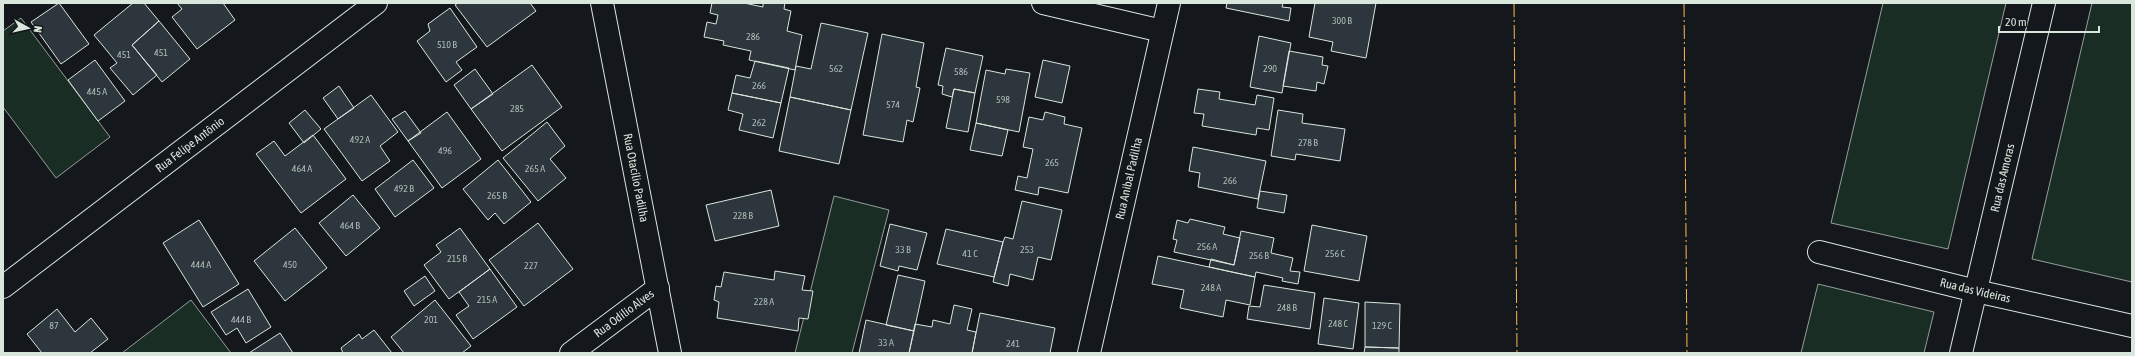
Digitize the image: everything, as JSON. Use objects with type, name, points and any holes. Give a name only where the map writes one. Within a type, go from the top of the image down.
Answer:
[{"type":"street","name":"Rua Felipe Antônio","points":[[3,287],[376,3]]},
{"type":"street","name":"Rua Otacílio Padilha","points":[[602,3],[670,353]]},
{"type":"street","points":[[1043,3],[1162,31]]},
{"type":"street","name":"Rua Anibal Padilha","points":[[1088,353],[1169,3]]},
{"type":"street","name":"Rua das Amoras","points":[[1961,353],[2044,3]]},
{"type":"street","name":"Rua das Videiras","points":[[1819,252],[1976,291],[2132,326]]},
{"type":"street","name":"Rua Odilio Alves","points":[[571,353],[658,288]]},
{"type":"green space","points":[[1883,3],[2006,3],[1948,249],[1831,223]]},
{"type":"green space","points":[[2092,3],[2132,3],[2132,282],[2032,259]]},
{"type":"green space","points":[[21,18],[110,137],[56,178],[3,107],[3,31]]},
{"type":"green space","points":[[834,196],[889,210],[852,353],[795,353]]},
{"type":"green space","points":[[1818,284],[1934,312],[1924,353],[1801,353]]},
{"type":"green space","points":[[191,300],[231,353],[122,353]]},
{"type":"building","points":[[59,3],[89,44],[61,64],[31,22]]},
{"type":"building","points":[[133,3],[144,3],[159,21],[132,45],[157,75],[133,95],[110,68],[117,63],[94,35]]},
{"type":"building","points":[[177,3],[223,3],[235,20],[197,49],[172,17],[182,9]]},
{"type":"building","points":[[458,3],[530,3],[536,11],[487,47],[455,5]]},
{"type":"building","points":[[712,3],[744,3],[763,7],[763,3],[785,3],[784,9],[791,11],[787,31],[802,35],[795,70],[749,60],[751,51],[723,45],[724,41],[704,37],[707,22],[716,24],[718,15],[710,13]]},
{"type":"building","points":[[1227,3],[1283,3],[1282,7],[1291,8],[1289,21],[1226,8]]},
{"type":"building","points":[[1315,3],[1376,3],[1366,58],[1331,51],[1333,42],[1309,37]]},
{"type":"building","points":[[450,8],[477,47],[456,62],[462,70],[446,82],[417,41],[430,31],[428,24]]},
{"type":"building","points":[[159,21],[190,59],[162,82],[132,45]]},
{"type":"building","points":[[821,23],[868,33],[851,110],[790,97],[796,66],[811,69]]},
{"type":"building","points":[[882,34],[924,43],[916,87],[920,88],[913,122],[907,120],[903,142],[863,135]]},
{"type":"building","points":[[1259,36],[1291,43],[1282,93],[1250,87]]},
{"type":"building","points":[[946,48],[983,56],[975,93],[954,89],[952,97],[942,94],[943,86],[938,85]]},
{"type":"building","points":[[1289,51],[1323,57],[1322,65],[1328,66],[1324,84],[1317,82],[1316,91],[1283,86]]},
{"type":"building","points":[[95,60],[125,101],[98,121],[68,80]]},
{"type":"building","points":[[1043,60],[1070,66],[1062,103],[1035,97]]},
{"type":"building","points":[[755,61],[789,68],[781,103],[732,93],[736,75],[750,78]]},
{"type":"building","points":[[532,65],[562,107],[502,151],[471,109]]},
{"type":"building","points":[[475,69],[493,94],[471,109],[454,85]]},
{"type":"building","points":[[1006,69],[1030,73],[1019,132],[976,123],[986,70],[1005,74]]},
{"type":"building","points":[[339,86],[354,108],[338,119],[323,98]]},
{"type":"building","points":[[954,89],[975,93],[968,132],[946,128]]},
{"type":"building","points":[[1198,89],[1220,92],[1219,99],[1255,105],[1257,95],[1274,98],[1269,130],[1257,128],[1256,135],[1202,126],[1204,114],[1194,113]]},
{"type":"building","points":[[732,93],[781,103],[773,138],[739,130],[743,114],[728,110]]},
{"type":"building","points":[[371,95],[398,132],[380,146],[390,161],[362,181],[324,129]]},
{"type":"building","points":[[790,97],[851,110],[839,164],[779,151]]},
{"type":"building","points":[[305,110],[321,129],[304,143],[289,123]]},
{"type":"building","points":[[1278,110],[1303,114],[1302,123],[1345,129],[1340,161],[1296,154],[1295,160],[1271,156]]},
{"type":"building","points":[[405,111],[421,133],[408,141],[392,119]]},
{"type":"building","points":[[447,112],[481,159],[442,188],[408,141]]},
{"type":"building","points":[[1045,112],[1065,117],[1064,124],[1082,128],[1068,193],[1039,187],[1038,195],[1015,190],[1018,176],[1027,178],[1033,149],[1023,147],[1029,117],[1043,120]]},
{"type":"building","points":[[547,122],[565,146],[550,159],[566,178],[538,201],[503,158]]},
{"type":"building","points":[[976,123],[1008,130],[1002,156],[970,150]]},
{"type":"building","points":[[313,135],[346,179],[301,213],[256,154],[274,141],[285,156]]},
{"type":"building","points":[[1193,147],[1266,161],[1258,199],[1198,187],[1200,173],[1189,171]]},
{"type":"building","points":[[413,160],[434,188],[395,217],[375,189]]},
{"type":"building","points":[[498,160],[531,202],[504,224],[495,213],[488,220],[463,189]]},
{"type":"building","points":[[771,190],[779,226],[715,241],[706,205]]},
{"type":"building","points":[[1260,191],[1287,195],[1284,213],[1257,208]]},
{"type":"building","points":[[353,195],[380,228],[346,256],[319,223]]},
{"type":"building","points":[[1022,201],[1062,210],[1051,260],[1038,257],[1033,280],[1010,274],[1008,286],[993,282],[1005,237],[1013,239]]},
{"type":"building","points":[[1190,219],[1225,227],[1223,234],[1240,238],[1234,265],[1174,252],[1177,240],[1173,239],[1177,220],[1188,223]]},
{"type":"building","points":[[199,220],[239,284],[203,307],[163,243]]},
{"type":"building","points":[[538,223],[573,269],[524,306],[489,260]]},
{"type":"building","points":[[890,224],[927,233],[917,270],[899,266],[898,271],[880,266]]},
{"type":"building","points":[[1312,225],[1367,236],[1359,281],[1304,271]]},
{"type":"building","points":[[295,228],[327,268],[285,301],[254,261]]},
{"type":"building","points":[[460,228],[490,269],[449,299],[424,265],[441,252],[436,245]]},
{"type":"building","points":[[946,229],[1003,242],[994,277],[937,264]]},
{"type":"building","points":[[1241,231],[1274,238],[1271,253],[1293,258],[1290,271],[1300,272],[1298,284],[1282,281],[1283,278],[1256,272],[1255,277],[1209,267],[1211,259],[1234,265]]},
{"type":"building","points":[[1158,256],[1255,277],[1250,305],[1226,300],[1223,317],[1180,308],[1184,290],[1152,284]]},
{"type":"building","points":[[490,269],[517,307],[473,339],[456,315],[469,306],[459,292]]},
{"type":"building","points":[[775,271],[805,276],[802,290],[813,291],[808,319],[799,318],[798,331],[717,318],[719,302],[714,300],[716,286],[721,287],[724,272],[774,280]]},
{"type":"building","points":[[898,275],[925,281],[914,331],[886,325]]},
{"type":"building","points":[[425,276],[435,291],[414,306],[404,291]]},
{"type":"building","points":[[1264,285],[1315,293],[1310,329],[1247,319],[1249,306],[1260,307]]},
{"type":"building","points":[[248,289],[271,327],[246,343],[237,328],[226,335],[211,312]]},
{"type":"building","points":[[1324,298],[1359,303],[1353,349],[1318,344]]},
{"type":"building","points":[[435,300],[471,346],[462,353],[404,353],[391,337]]},
{"type":"building","points":[[1365,302],[1400,304],[1399,348],[1365,347]]},
{"type":"building","points":[[954,305],[972,309],[967,330],[976,332],[972,353],[909,353],[915,324],[932,327],[933,320],[950,324]]},
{"type":"building","points":[[57,309],[75,332],[91,318],[108,339],[90,353],[42,353],[27,334]]},
{"type":"building","points":[[980,313],[1055,328],[1050,353],[972,353]]},
{"type":"building","points":[[866,320],[914,331],[909,353],[859,353]]},
{"type":"building","points":[[374,330],[392,353],[343,353],[341,348],[359,334],[362,339]]},
{"type":"building","points":[[280,333],[293,353],[249,353]]},
{"type":"building","points":[[1365,347],[1399,348],[1399,353],[1364,353]]},
{"type":"power","points":[[1514,3],[1517,353]]},
{"type":"power","points":[[1684,3],[1687,353]]}]
